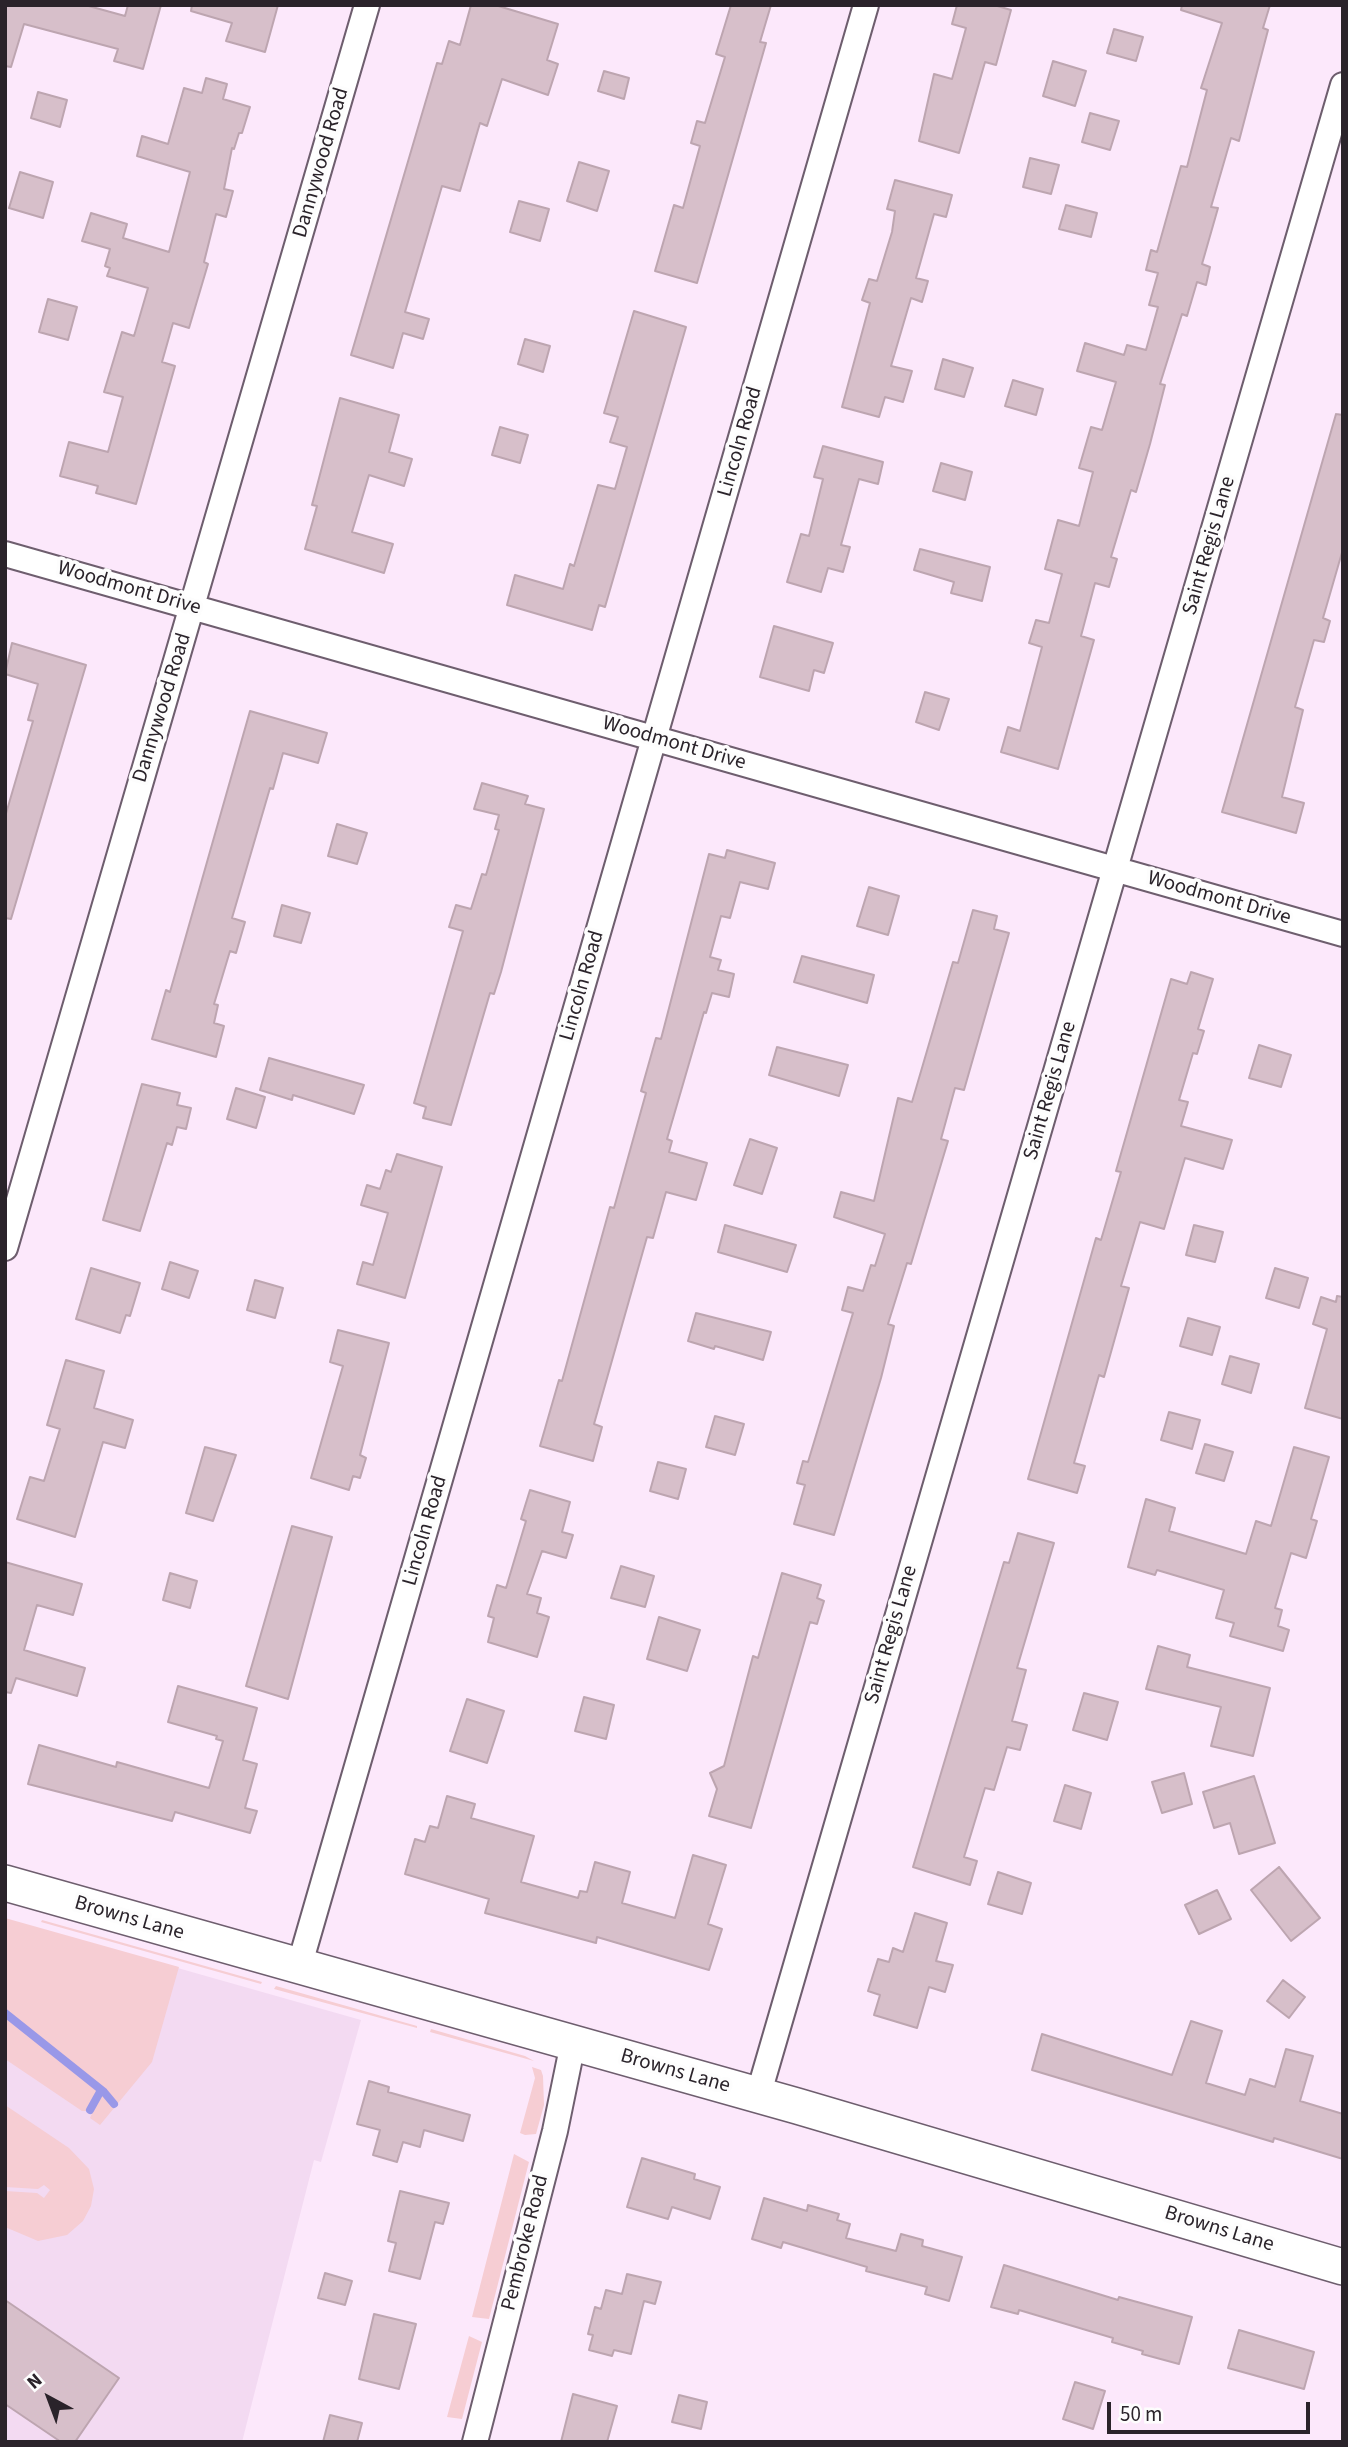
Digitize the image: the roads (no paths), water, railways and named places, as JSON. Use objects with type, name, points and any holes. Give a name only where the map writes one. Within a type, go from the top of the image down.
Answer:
[{"type":"street","name":"Dannywood Road","points":[[5,1248],[367,5]]},
{"type":"street","name":"Lincoln Road","points":[[299,1967],[866,5]]},
{"type":"street","name":"Saint Regis Lane","points":[[758,2096],[1343,85]]},
{"type":"street","name":"Woodmont Drive","points":[[5,554],[1343,934]]},
{"type":"street","name":"Browns Lane","points":[[5,1883],[758,2096],[1343,2267]]},
{"type":"street","name":"Pembroke Road","points":[[475,2442],[555,2131],[573,2043]]},
{"type":"waterway","points":[[5,2013],[104,2092],[114,2104]]},
{"type":"waterway","points":[[90,2110],[100,2092]]}]
